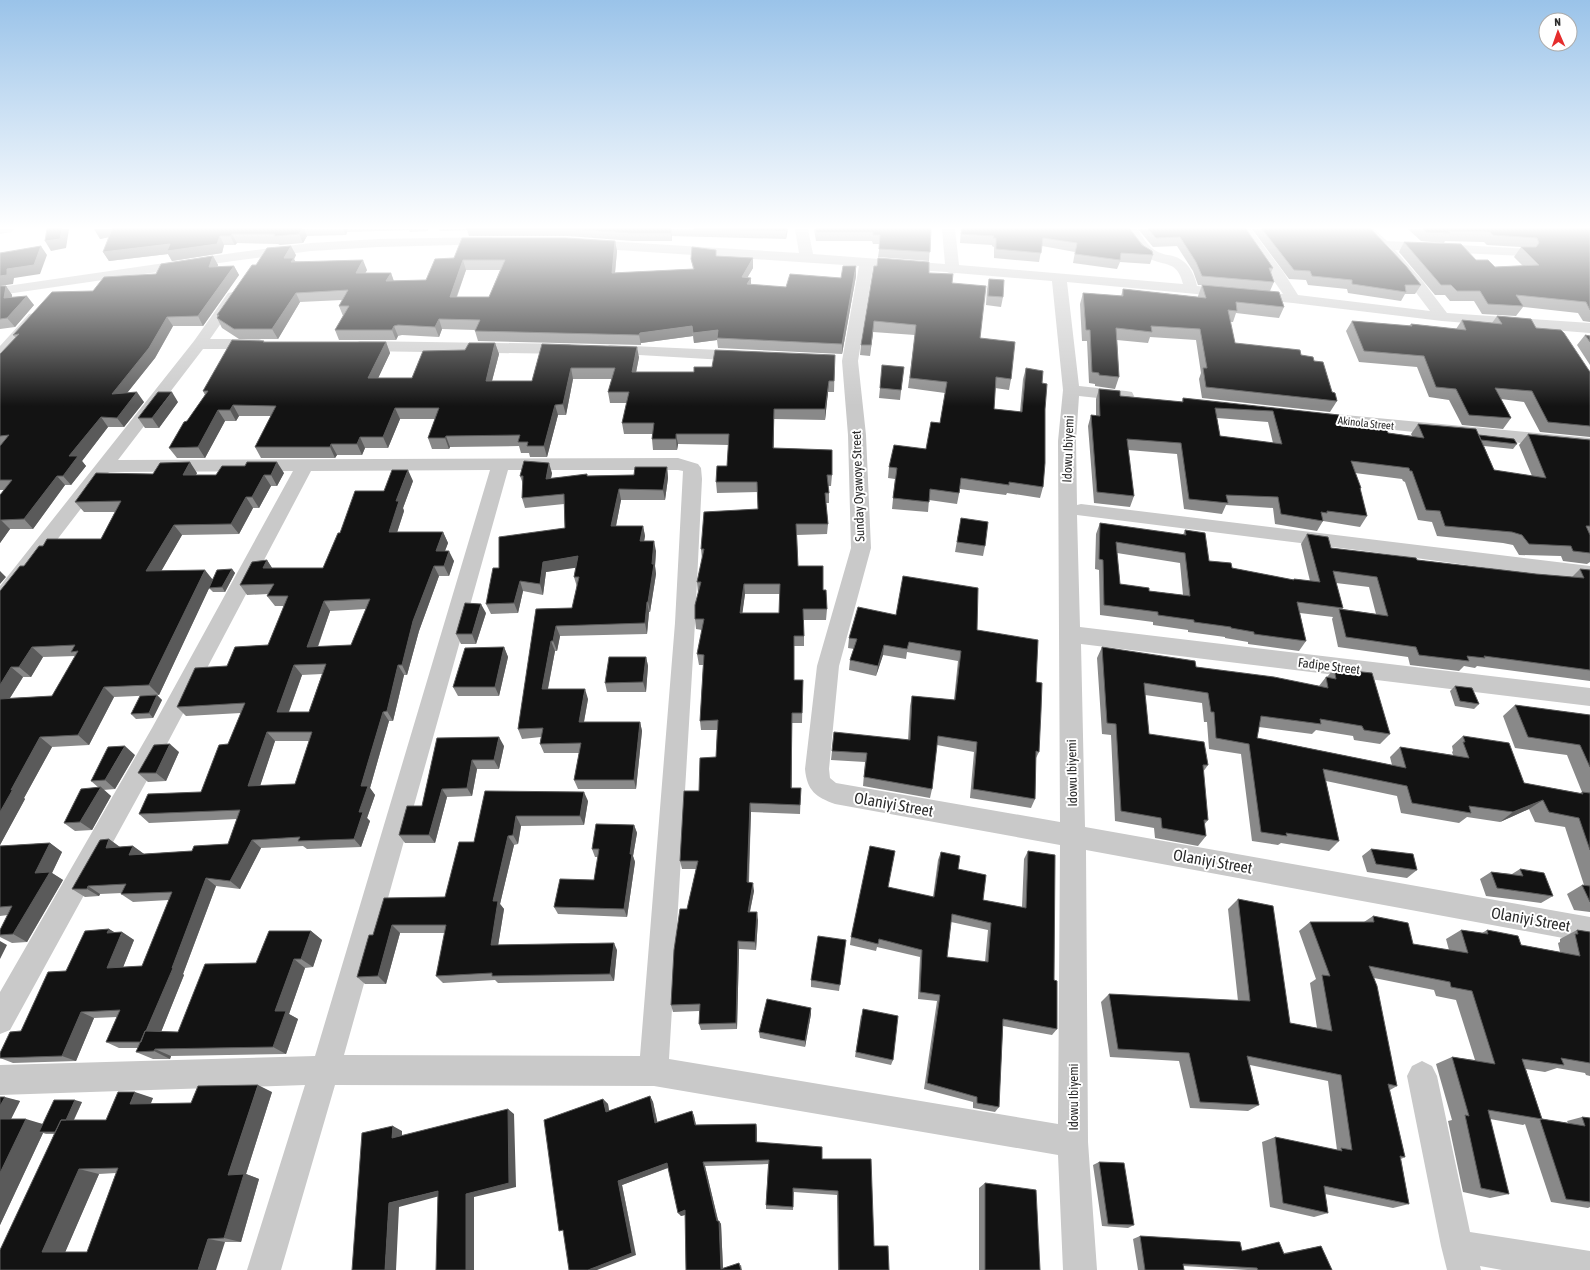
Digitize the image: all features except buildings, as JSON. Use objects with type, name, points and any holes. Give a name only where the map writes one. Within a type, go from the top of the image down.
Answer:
[{"type":"street","points":[[0,291],[22,288]]},
{"type":"street","points":[[0,356],[59,288]]},
{"type":"street","points":[[0,600],[199,344],[239,288]]},
{"type":"street","name":"Sunday Oyawoye Street","points":[[835,794],[826,791],[821,786],[817,779],[817,769],[828,666],[861,548],[856,435],[843,361],[861,288]]},
{"type":"street","name":"Idowu Ibiyemi","points":[[1060,288],[1071,390],[1067,441],[1073,836],[1073,1142],[1080,1270]]},
{"type":"street","points":[[1173,288],[1293,299],[1442,317],[1590,328]]},
{"type":"street","points":[[1286,288],[1293,299]]},
{"type":"street","points":[[1421,288],[1442,317]]},
{"type":"street","points":[[1555,325],[1567,344]]},
{"type":"street","points":[[199,344],[271,345]]},
{"type":"street","points":[[343,346],[591,349],[758,356]]},
{"type":"street","points":[[1071,390],[1142,398]]},
{"type":"street","name":"Akinola Street","points":[[1299,415],[1590,444]]},
{"type":"street","points":[[264,1270],[325,1070],[501,464]]},
{"type":"street","points":[[104,466],[678,464],[692,468],[685,623],[654,1070]]},
{"type":"street","points":[[0,1020],[160,735],[305,465]]},
{"type":"street","points":[[1081,510],[1357,543],[1532,567],[1590,572]]},
{"type":"street","name":"Fadipe Street","points":[[1069,634],[1590,697]]},
{"type":"street","name":"Olaniyi Street","points":[[835,794],[1590,930]]},
{"type":"street","points":[[0,1080],[325,1070],[654,1070],[1073,1142]]},
{"type":"street","points":[[1422,1076],[1460,1258],[1590,1268]]}]
